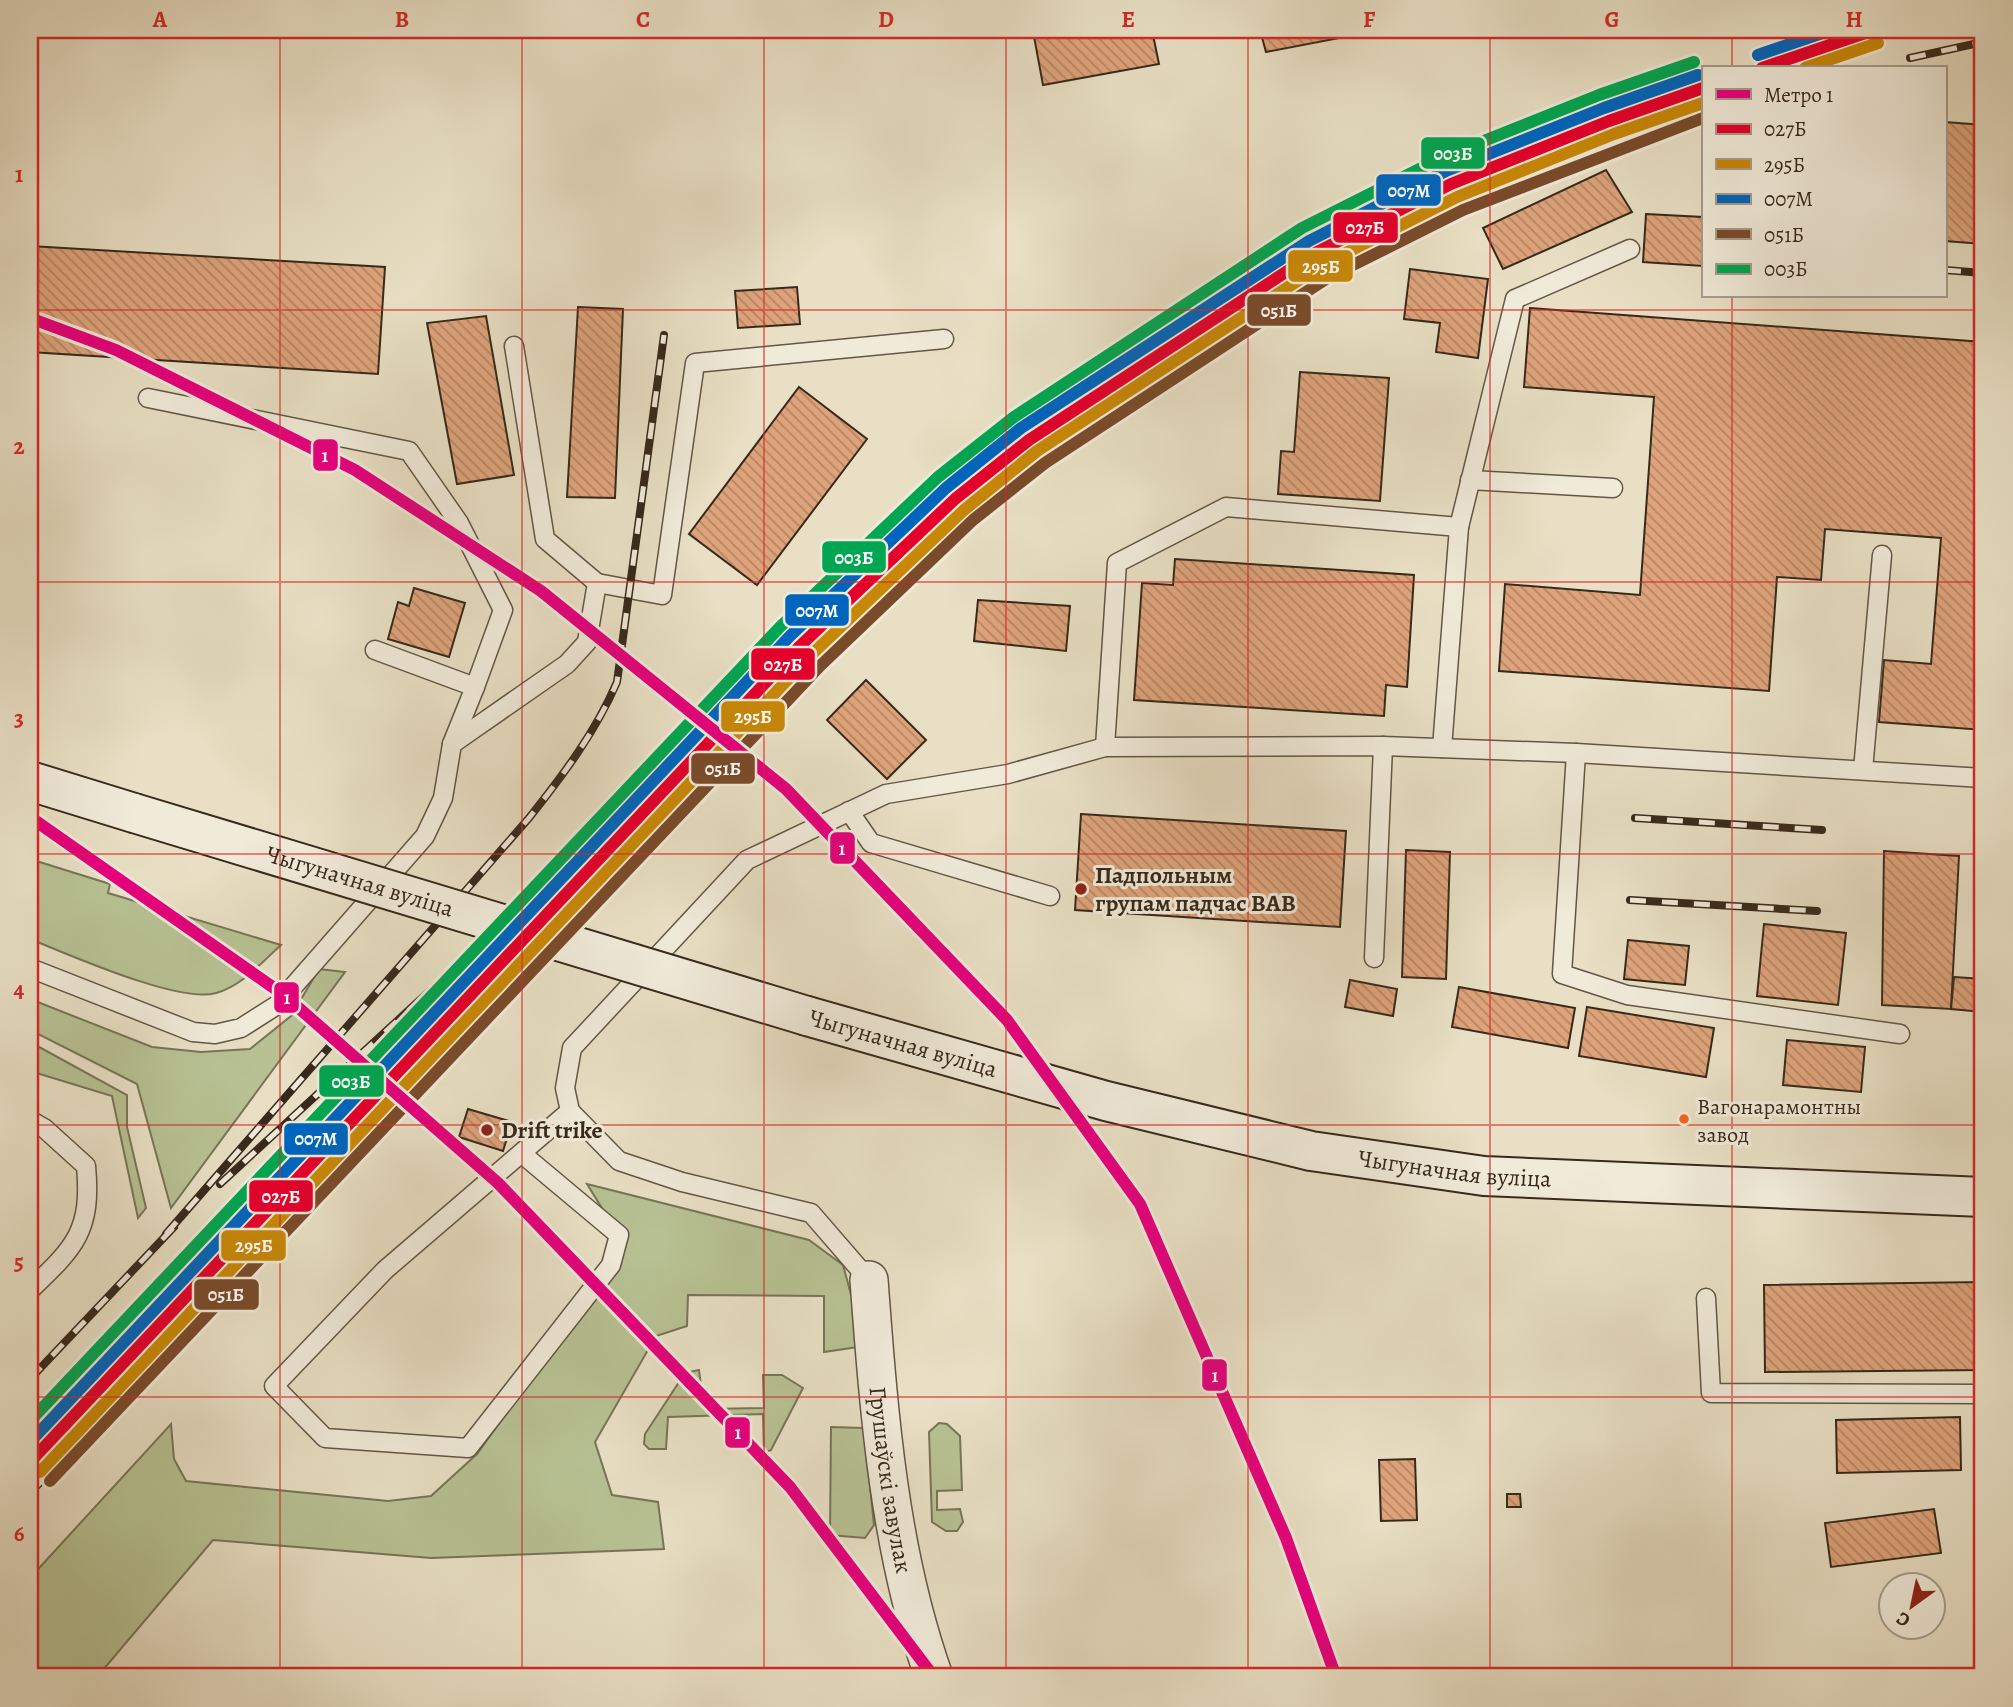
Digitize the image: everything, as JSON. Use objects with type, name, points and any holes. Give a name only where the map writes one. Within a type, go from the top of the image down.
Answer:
[{"type":"main road","name":"Чыгуначная вуліца","points":[[30,781],[807,1016],[1107,1101],[1311,1152],[1485,1176],[1983,1197]]},
{"type":"street","name":"Грушаўскі завулак","points":[[869,1280],[890,1501],[920,1636],[934,1677]]},
{"type":"lane","points":[[1442,748],[1459,527],[1515,299],[1630,249]]},
{"type":"lane","points":[[514,346],[545,539],[597,583],[663,595],[695,363],[944,339]]},
{"type":"lane","points":[[30,968],[193,1032],[215,1034],[241,1028],[277,1005],[425,836],[443,798],[452,744],[503,610],[458,523],[409,451],[148,398]]},
{"type":"lane","points":[[1470,480],[1613,488]]},
{"type":"lane","points":[[1105,747],[1117,563],[1226,507],[1459,527]]},
{"type":"lane","points":[[1863,770],[1882,555]]},
{"type":"lane","points":[[452,744],[566,664],[587,642],[597,583]]},
{"type":"lane","points":[[375,650],[475,688]]},
{"type":"lane","points":[[1374,958],[1384,746]]},
{"type":"lane","points":[[869,1280],[811,1213],[682,1182],[619,1161],[570,1111],[565,1088],[572,1048],[747,860],[886,794],[1008,774],[1105,747],[1442,748],[1576,753],[1983,778]]},
{"type":"lane","points":[[1576,753],[1562,974],[1627,995],[1900,1034]]},
{"type":"lane","points":[[849,811],[871,843],[1050,896]]},
{"type":"lane","points":[[521,1153],[619,1235],[611,1265],[468,1448],[325,1438],[274,1386],[385,1270],[521,1153],[570,1111]]},
{"type":"lane","points":[[30,1120],[44,1128],[86,1166],[89,1202],[81,1229],[64,1258],[30,1290]]},
{"type":"lane","points":[[1706,1298],[1711,1393],[1983,1394]]},
{"type":"green space","points":[[30,859],[110,884],[108,893],[281,945],[243,979],[216,993],[177,991],[123,976],[30,939]]},
{"type":"green space","points":[[319,969],[345,972],[171,1208],[137,1084],[30,1030],[30,999],[152,1047],[201,1052],[250,1049],[291,1016]]},
{"type":"green space","points":[[30,1042],[127,1095],[127,1127],[146,1208],[138,1218],[112,1096],[30,1071]]},
{"type":"green space","points":[[587,1184],[809,1240],[843,1265],[865,1346],[824,1352],[824,1296],[688,1295],[687,1326],[656,1336],[595,1442],[612,1495],[658,1502],[664,1549],[431,1558],[213,1540],[97,1677],[30,1677],[30,1578],[171,1424],[174,1459],[186,1481],[388,1501],[431,1496],[477,1454],[611,1267],[613,1226]]},
{"type":"green space","points":[[699,1370],[704,1409],[764,1408],[763,1375],[782,1375],[803,1388],[771,1450],[764,1453],[763,1414],[668,1417],[666,1449],[649,1449],[644,1444],[645,1434],[685,1373]]},
{"type":"green space","points":[[939,1423],[947,1424],[960,1436],[962,1490],[937,1491],[937,1510],[960,1509],[963,1522],[957,1531],[946,1531],[932,1522],[929,1432]]},
{"type":"green space","points":[[831,1427],[864,1428],[874,1525],[865,1538],[830,1535]]},
{"type":"building","points":[[1152,30],[1159,64],[1043,85],[1033,31]]},
{"type":"building","points":[[1260,30],[1381,30],[1266,52]]},
{"type":"building","points":[[1946,122],[1983,125],[1983,244],[1946,241]]},
{"type":"building","points":[[1606,170],[1632,212],[1503,269],[1483,228]]},
{"type":"building","points":[[1646,214],[1702,217],[1702,266],[1643,262]]},
{"type":"building","points":[[30,246],[385,267],[378,374],[30,352]]},
{"type":"building","points":[[1410,269],[1488,279],[1478,358],[1436,352],[1440,323],[1404,319]]},
{"type":"building","points":[[797,287],[800,324],[738,328],[735,291]]},
{"type":"building","points":[[578,307],[623,309],[615,498],[567,497]]},
{"type":"building","points":[[1530,308],[1983,342],[1983,730],[1879,722],[1884,660],[1931,664],[1941,538],[1825,529],[1821,580],[1777,577],[1769,691],[1499,671],[1505,584],[1640,595],[1654,397],[1524,387]]},
{"type":"building","points":[[486,316],[514,475],[457,484],[427,323]]},
{"type":"building","points":[[1300,372],[1389,378],[1380,501],[1278,494],[1281,451],[1294,452]]},
{"type":"building","points":[[799,387],[867,439],[757,585],[689,534]]},
{"type":"building","points":[[1175,559],[1414,575],[1407,687],[1386,685],[1384,716],[1134,700],[1142,583],[1173,585]]},
{"type":"building","points":[[414,588],[465,603],[449,657],[388,639],[398,602],[409,606]]},
{"type":"building","points":[[978,600],[1070,606],[1066,651],[974,641]]},
{"type":"building","points":[[866,680],[926,740],[887,779],[827,720]]},
{"type":"building","points":[[1081,814],[1346,831],[1340,927],[1075,910]]},
{"type":"building","points":[[1406,850],[1450,852],[1446,979],[1402,977]]},
{"type":"building","points":[[1884,851],[1959,856],[1951,1009],[1882,1005]]},
{"type":"building","points":[[1764,924],[1846,933],[1838,1005],[1757,996]]},
{"type":"building","points":[[1628,940],[1689,946],[1685,985],[1624,979]]},
{"type":"building","points":[[1954,977],[1983,979],[1983,1012],[1951,1009]]},
{"type":"building","points":[[1350,980],[1397,989],[1393,1016],[1345,1007]]},
{"type":"building","points":[[1459,987],[1575,1008],[1568,1048],[1452,1027]]},
{"type":"building","points":[[1587,1007],[1714,1028],[1706,1077],[1579,1056]]},
{"type":"building","points":[[1787,1040],[1865,1047],[1861,1092],[1783,1085]]},
{"type":"building","points":[[468,1109],[512,1122],[503,1151],[459,1137]]},
{"type":"building","points":[[1983,1282],[1983,1370],[1765,1372],[1764,1285]]},
{"type":"building","points":[[1960,1417],[1961,1470],[1837,1473],[1836,1420]]},
{"type":"building","points":[[1415,1459],[1417,1520],[1381,1521],[1379,1460]]},
{"type":"building","points":[[1507,1494],[1520,1494],[1521,1507],[1507,1507]]},
{"type":"building","points":[[1934,1509],[1941,1553],[1831,1567],[1825,1523]]},
{"type":"railway","points":[[1795,66],[1880,30]]},
{"type":"railway","points":[[1910,58],[1983,42]]},
{"type":"railway","points":[[30,1493],[678,814],[973,516],[1157,380],[1357,257],[1702,105]]},
{"type":"railway","points":[[1946,270],[1983,273]]},
{"type":"railway","points":[[166,1234],[529,818],[566,770],[599,719],[617,682],[664,335]]},
{"type":"railway","points":[[1635,818],[1822,830]]},
{"type":"railway","points":[[1630,900],[1817,911]]},
{"type":"railway","points":[[220,1184],[486,939]]},
{"type":"railway","points":[[30,1379],[174,1227]]},
{"type":"metro line","name":"1","points":[[30,318],[116,350],[355,470],[541,591],[786,789],[1007,1020],[1140,1204],[1286,1538],[1336,1677]]},
{"type":"metro line","name":"1","points":[[30,817],[284,995],[498,1183],[790,1487],[934,1677]]},
{"type":"transit line","name":"007М","points":[[1758,55],[1831,30]]},
{"type":"transit line","name":"027Б","points":[[1768,66],[1874,30]]},
{"type":"transit line","name":"295Б","points":[[1811,66],[1878,43]]},
{"type":"transit line","name":"003Б","points":[[30,1421],[780,627],[938,477],[1014,417],[1302,228],[1441,158],[1599,95],[1694,62]]},
{"type":"transit line","name":"007М","points":[[30,1442],[790,636],[946,488],[1021,428],[1309,241],[1446,171],[1604,108],[1698,75]]},
{"type":"transit line","name":"027Б","points":[[30,1462],[800,646],[955,499],[1029,440],[1315,253],[1451,184],[1609,121],[1702,88]]},
{"type":"transit line","name":"295Б","points":[[40,1472],[810,656],[964,510],[1037,451],[1322,265],[1457,197],[1614,134],[1702,103]]},
{"type":"transit line","name":"051Б","points":[[50,1481],[820,666],[973,520],[1045,463],[1329,277],[1463,210],[1702,118]]},
{"type":"place","name":"Падпольным групам падчас ВАВ","points":[[1081,889]]},
{"type":"place","name":"Вагонарамонтны завод","points":[[1684,1119]]},
{"type":"place","name":"Drift trike","points":[[487,1130]]}]
